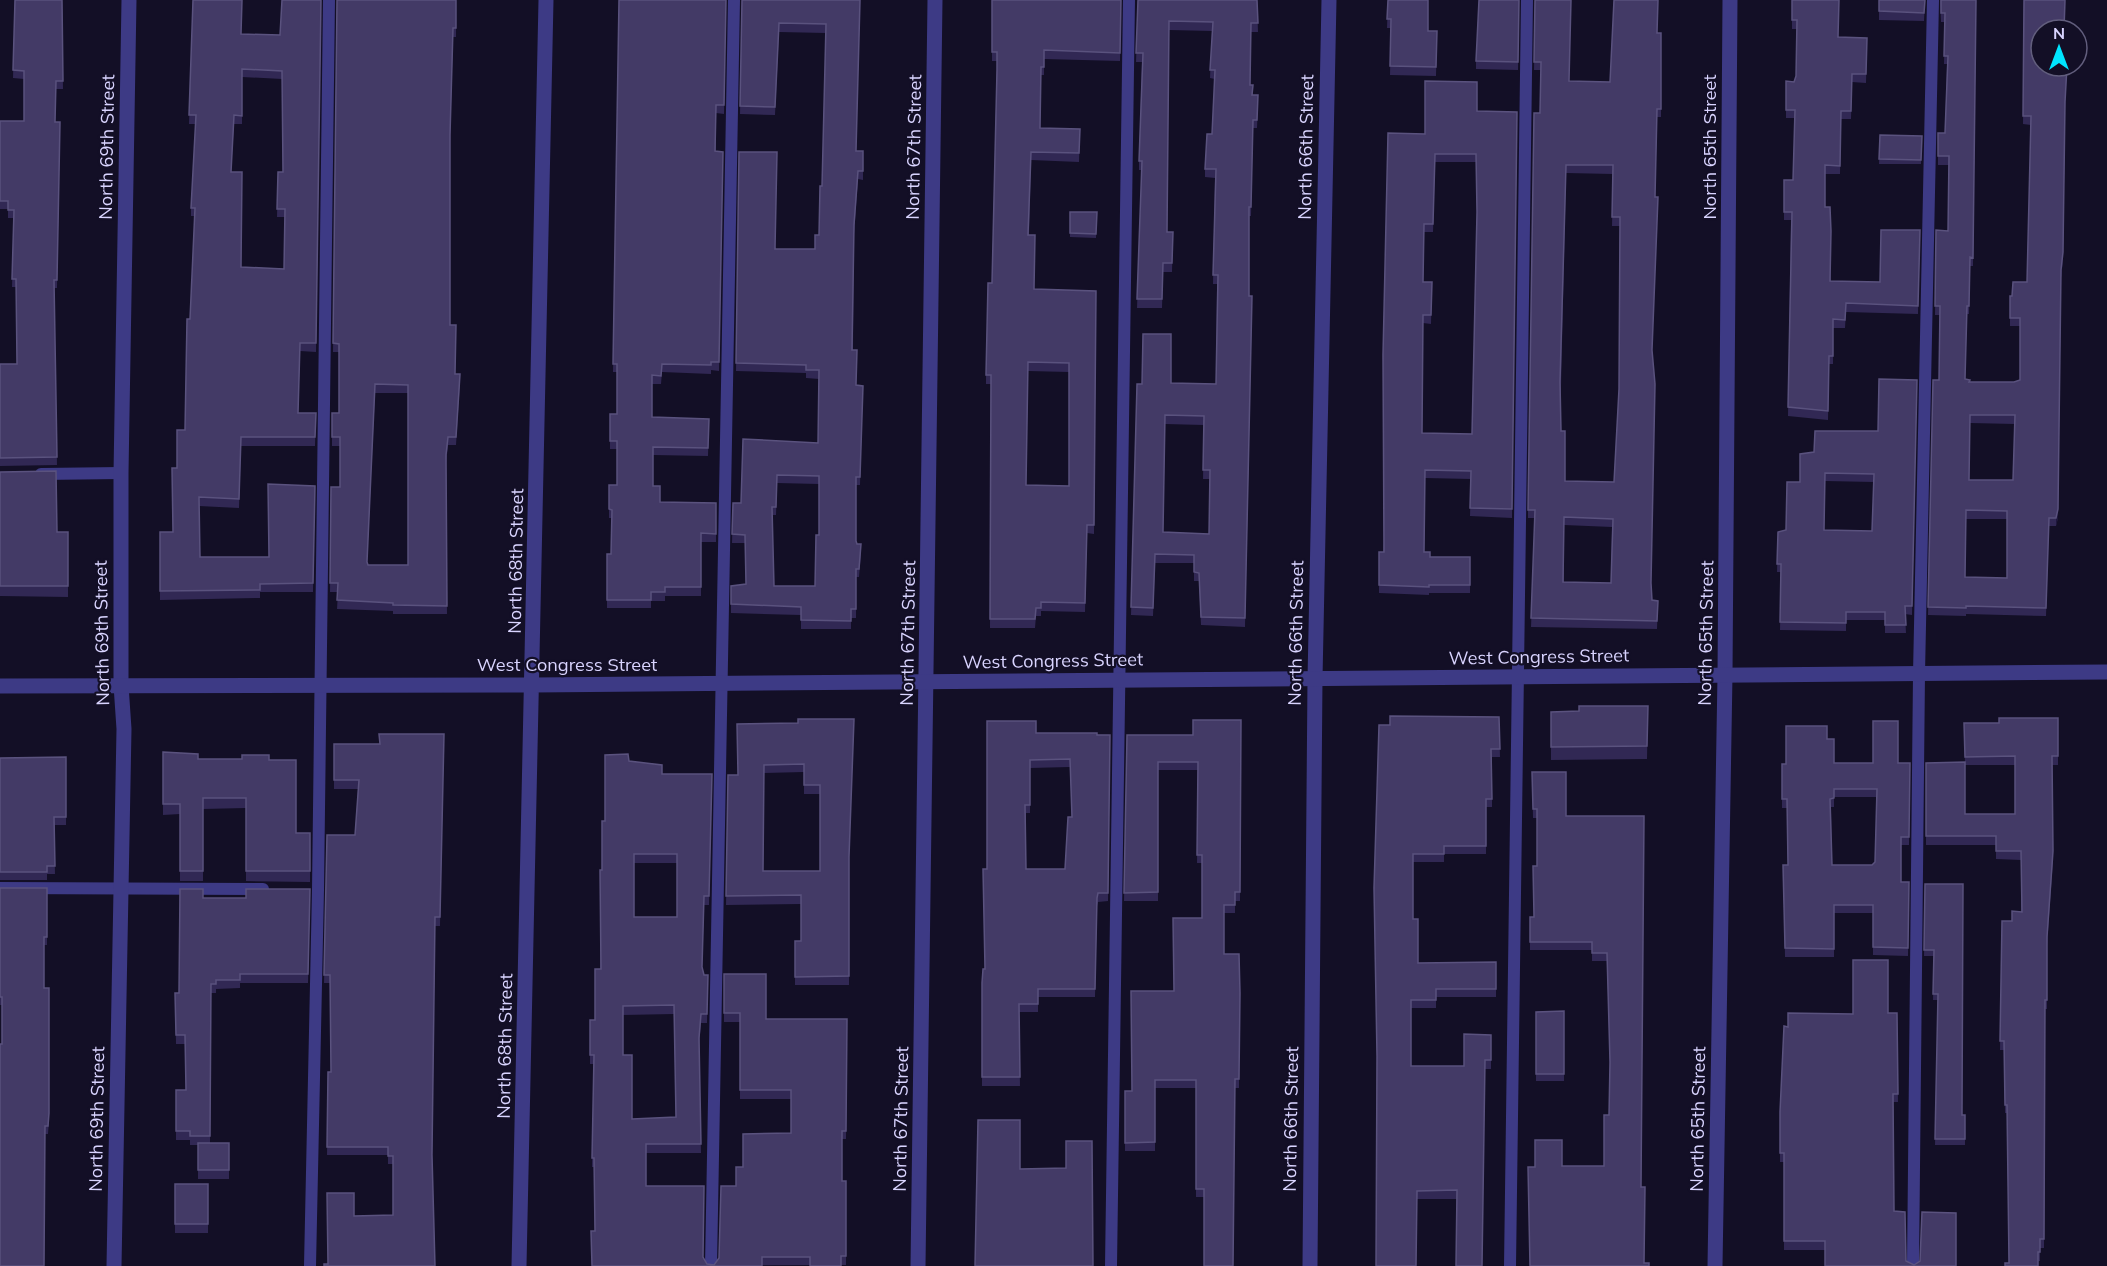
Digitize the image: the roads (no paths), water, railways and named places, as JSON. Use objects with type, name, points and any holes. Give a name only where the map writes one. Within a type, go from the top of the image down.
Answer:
[{"type":"street","name":"North 69th Street","points":[[114,1266],[124,729],[121,685],[121,473],[129,0]]},
{"type":"street","name":"North 68th Street","points":[[519,1266],[546,0]]},
{"type":"street","name":"North 67th Street","points":[[918,1266],[935,0]]},
{"type":"street","name":"North 66th Street","points":[[1310,1266],[1315,679],[1329,0]]},
{"type":"street","name":"North 65th Street","points":[[1714,1266],[1725,675],[1730,0]]},
{"type":"street","name":"West Congress Street","points":[[0,686],[723,684],[2107,672]]},
{"type":"lane","points":[[310,1266],[312,890],[319,685],[329,0]]},
{"type":"lane","points":[[711,1266],[734,0]]},
{"type":"lane","points":[[1111,1266],[1129,0]]},
{"type":"lane","points":[[1510,1266],[1527,0]]},
{"type":"lane","points":[[1913,1266],[1919,674],[1933,0]]},
{"type":"lane","points":[[33,474],[121,473]]},
{"type":"lane","points":[[0,888],[121,887],[272,890]]}]
